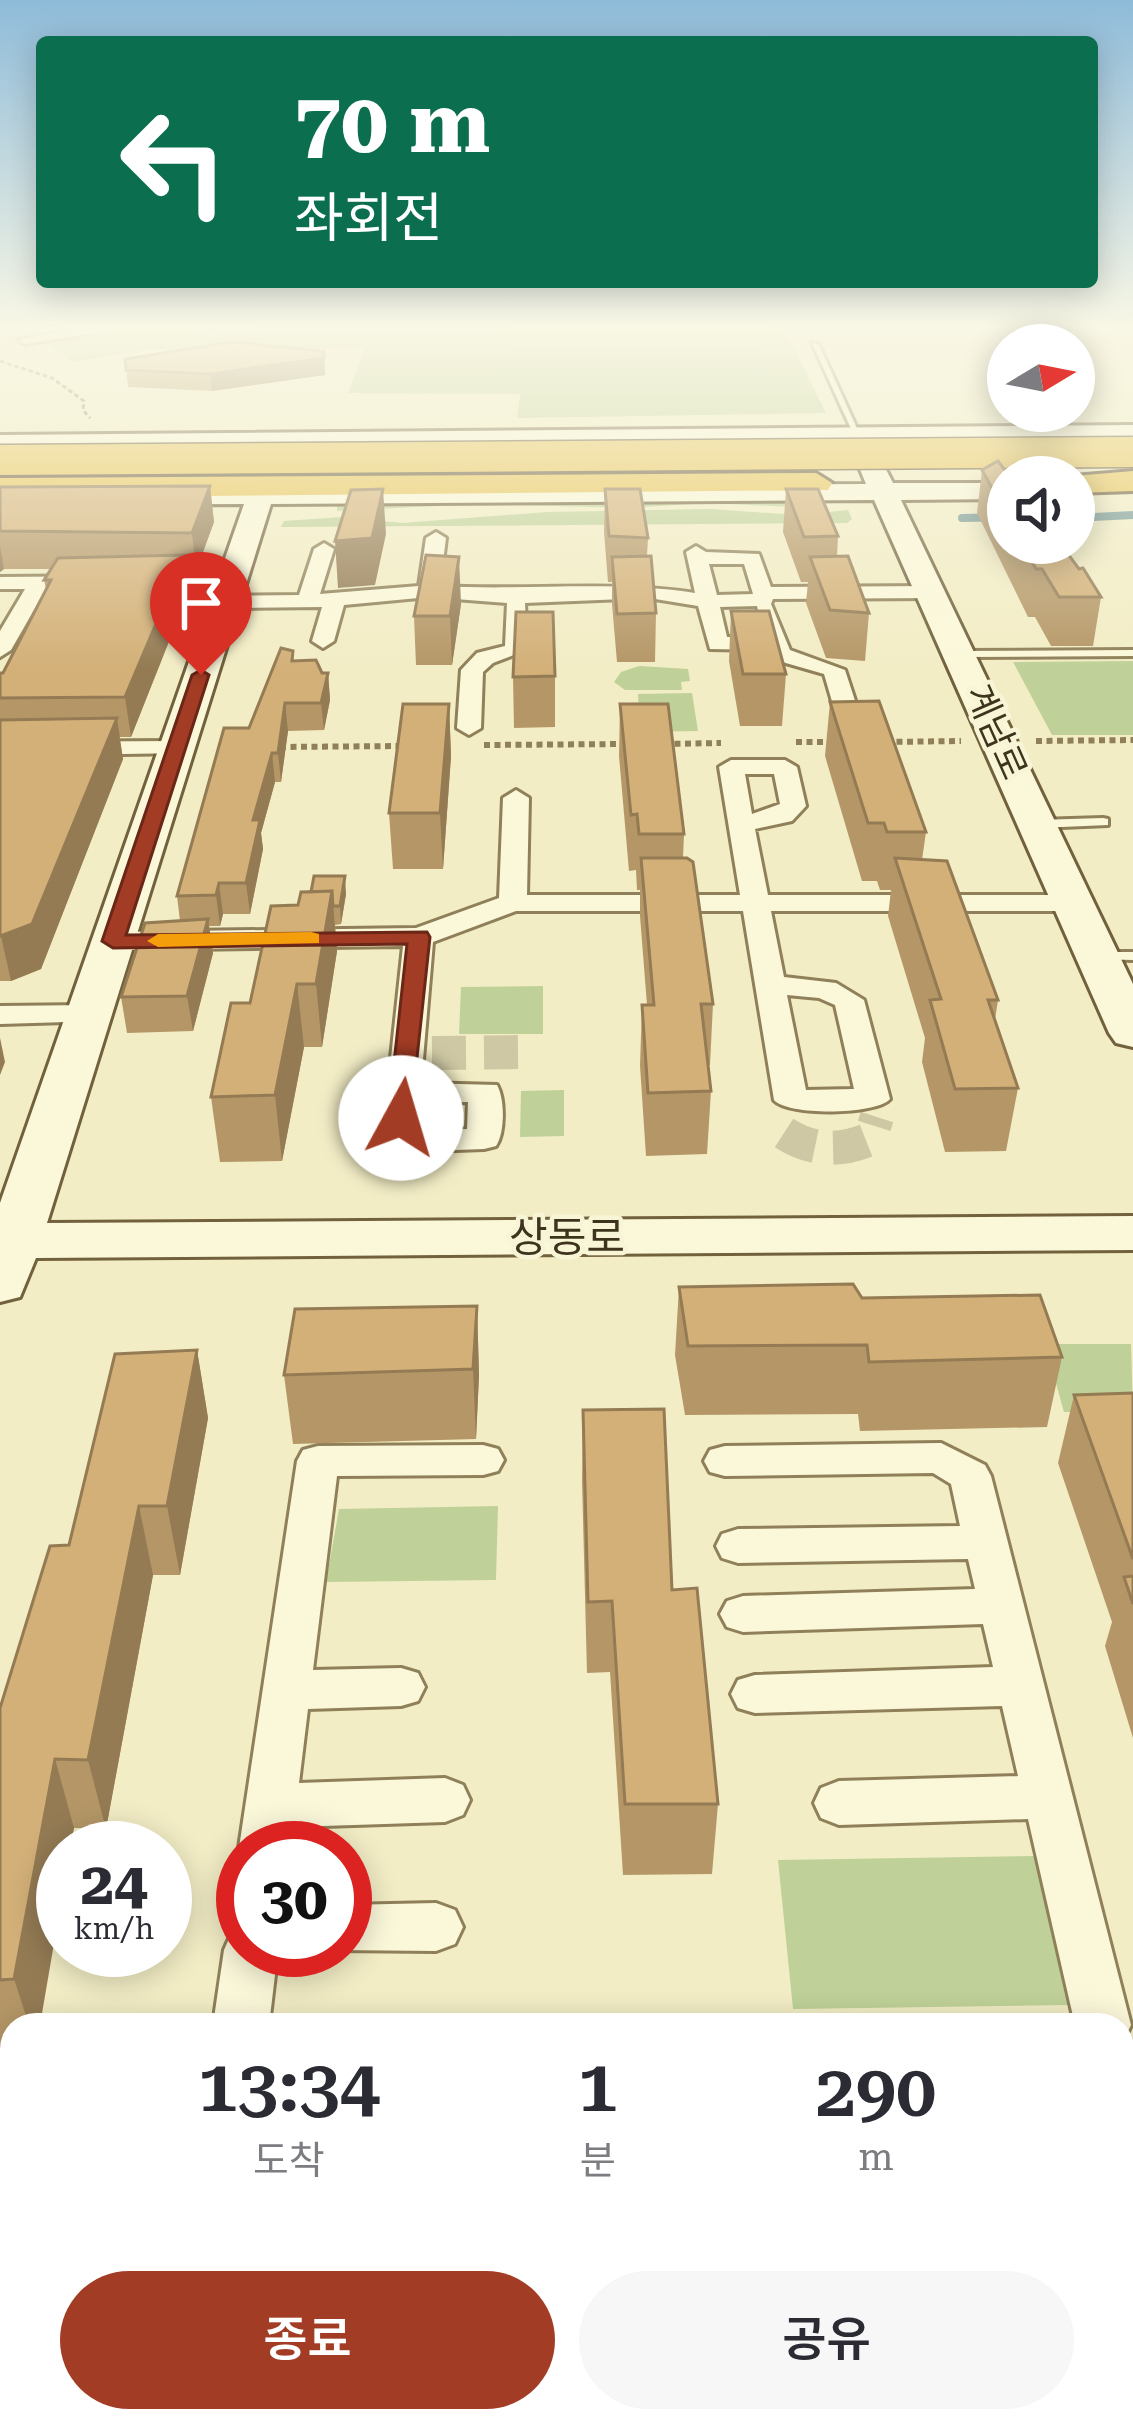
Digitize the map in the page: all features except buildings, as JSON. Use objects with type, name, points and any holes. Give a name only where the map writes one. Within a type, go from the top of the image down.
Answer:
[{"type":"highway","points":[[0,443],[100,447],[727,442]]},
{"type":"highway","points":[[0,460],[1133,452]]},
{"type":"highway","points":[[0,478],[1133,470]]},
{"type":"highway","points":[[1095,486],[1133,486]]},
{"type":"highway","points":[[0,492],[987,487]]},
{"type":"street","points":[[0,443],[125,442]]},
{"type":"street","name":"계남로","points":[[861,442],[1074,903],[1116,956],[1133,1033]]},
{"type":"street","points":[[0,492],[260,496],[987,488]]},
{"type":"street","points":[[5,1255],[260,496]]},
{"type":"street","points":[[429,591],[436,538]]},
{"type":"street","points":[[307,601],[324,549]]},
{"type":"street","points":[[777,643],[718,644],[697,555],[752,558],[763,597],[777,643],[780,654],[834,670],[850,722]]},
{"type":"street","points":[[0,583],[228,591],[307,601],[429,591],[516,597],[650,592],[707,601],[932,592]]},
{"type":"street","points":[[0,650],[39,583]]},
{"type":"street","points":[[476,737],[472,670],[485,658],[515,650],[516,597]]},
{"type":"street","points":[[323,641],[335,599]]},
{"type":"street","points":[[0,749],[176,748]]},
{"type":"street","points":[[513,903],[516,798]]},
{"type":"street","points":[[742,824],[791,1100],[875,1108],[849,1000],[825,989],[772,985]]},
{"type":"street","points":[[113,941],[419,937],[513,903],[1074,903]]},
{"type":"street","points":[[403,1093],[420,1053],[419,937]]},
{"type":"street","points":[[0,1015],[89,1014]]},
{"type":"street","name":"상동로","points":[[5,1255],[1133,1233]]},
{"type":"street","points":[[725,1461],[941,1458],[970,1476],[1100,2013]]},
{"type":"street","points":[[269,1821],[319,1461],[483,1460]]},
{"type":"street","points":[[738,1546],[986,1542]]},
{"type":"street","points":[[743,1614],[1001,1606]]},
{"type":"street","points":[[755,1694],[1020,1686]]},
{"type":"street","points":[[287,1690],[401,1687]]},
{"type":"street","points":[[839,1803],[1048,1798]]},
{"type":"street","points":[[308,1821],[446,1800]]},
{"type":"street","points":[[372,1929],[436,1927]]},
{"type":"street","points":[[243,2013],[247,1977]]},
{"type":"lane","points":[[960,654],[1133,653]]},
{"type":"lane","points":[[1038,824],[1103,822]]},
{"type":"path","points":[[476,737],[741,743]]},
{"type":"path","points":[[883,742],[1133,740]]},
{"type":"path","points":[[788,742],[836,742]]},
{"type":"path","points":[[271,747],[412,746]]},
{"type":"green space","points":[[829,500],[813,508],[709,503],[628,508],[478,504],[337,511],[337,502]]},
{"type":"green space","points":[[710,509],[799,515],[848,510],[852,519],[847,523],[281,527],[284,521],[343,517],[402,523],[548,512]]},
{"type":"green space","points":[[1133,661],[1133,735],[1052,735],[1013,662]]},
{"type":"green space","points":[[639,666],[688,669],[690,681],[681,682],[682,690],[625,690],[614,682],[621,672]]},
{"type":"green space","points":[[692,693],[698,731],[640,732],[638,694]]},
{"type":"green space","points":[[543,986],[543,1034],[459,1034],[461,987]]},
{"type":"green space","points":[[564,1090],[564,1136],[520,1137],[521,1091]]},
{"type":"green space","points":[[1045,1344],[1131,1344],[1133,1412],[1064,1412]]},
{"type":"green space","points":[[498,1506],[496,1580],[326,1582],[339,1509]]},
{"type":"green space","points":[[1035,1856],[1069,2005],[793,2009],[778,1860]]},
{"type":"waterway","points":[[1095,517],[1133,515]]},
{"type":"waterway","points":[[962,518],[987,517]]},
{"type":"tunnel","points":[[432,1053],[528,1052]]},
{"type":"tunnel","points":[[784,1133],[816,1146],[848,1146],[870,1139],[877,1117]]},
{"type":"slow traffic","points":[[158,941],[311,939]]},
{"type":"route","points":[[201,675],[113,941],[419,937],[401,1118]]}]
